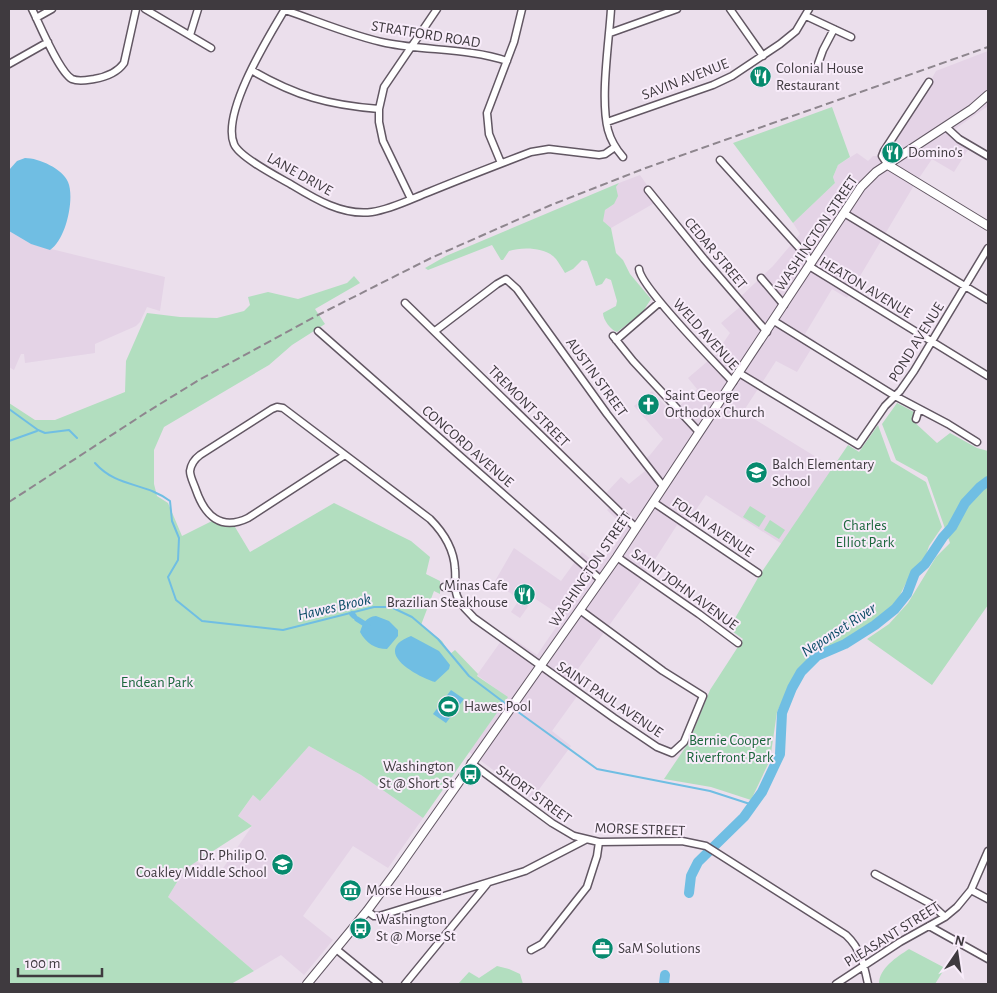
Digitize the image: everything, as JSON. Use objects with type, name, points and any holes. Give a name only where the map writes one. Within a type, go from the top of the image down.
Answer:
[{"type":"main road","name":"WASHINGTON STREET","points":[[307,984],[366,911],[601,580],[866,181],[876,172],[972,110],[988,95]]},
{"type":"main road","points":[[888,165],[988,226]]},
{"type":"street","points":[[32,9],[64,73],[80,81],[102,78],[114,73],[124,63],[136,9]]},
{"type":"street","points":[[36,18],[52,9]]},
{"type":"street","points":[[146,9],[211,48]]},
{"type":"street","points":[[190,35],[198,9]]},
{"type":"street","name":"STRATFORD ROAD","points":[[285,9],[366,38],[412,47],[472,54],[508,61]]},
{"type":"street","name":"LANE DRIVE","points":[[285,9],[251,70],[234,110],[232,125],[234,144],[251,160],[317,200],[354,212],[372,212],[411,199],[531,152],[549,148],[599,155],[605,154],[614,147]]},
{"type":"street","points":[[411,199],[383,141],[379,122],[379,109],[384,87],[437,9]]},
{"type":"street","points":[[501,163],[489,134],[487,113],[508,61],[522,9]]},
{"type":"street","points":[[611,9],[606,105],[607,122],[614,147],[623,157]]},
{"type":"street","points":[[610,33],[677,9]]},
{"type":"street","points":[[730,9],[763,56]]},
{"type":"street","name":"SAVIN AVENUE","points":[[607,122],[713,85],[732,76],[796,31],[809,9]]},
{"type":"street","points":[[806,16],[850,37]]},
{"type":"street","points":[[818,64],[822,50],[834,29]]},
{"type":"street","points":[[9,64],[48,42]]},
{"type":"street","points":[[251,70],[279,85],[316,100],[346,106],[379,109]]},
{"type":"street","points":[[888,165],[882,156],[884,150],[929,82]]},
{"type":"street","points":[[946,127],[959,139],[988,156]]},
{"type":"street","name":"HEATON AVENUE","points":[[720,160],[810,264],[988,376]]},
{"type":"street","name":"CEDAR STREET","points":[[648,190],[767,332]]},
{"type":"street","points":[[844,213],[988,300]]},
{"type":"street","name":"POND AVENUE","points":[[739,373],[858,445],[885,406],[905,384],[988,248]]},
{"type":"street","name":"WELD AVENUE","points":[[639,269],[641,278],[660,302],[733,382]]},
{"type":"street","points":[[761,278],[784,304]]},
{"type":"street","name":"AUSTIN STREET","points":[[435,331],[497,284],[506,280],[511,283],[528,303],[607,414],[663,486]]},
{"type":"street","name":"TREMONT STREET","points":[[405,302],[635,527]]},
{"type":"street","points":[[660,302],[614,338],[699,432]]},
{"type":"street","points":[[774,321],[895,396],[977,442]]},
{"type":"street","name":"CONCORD AVENUE","points":[[318,332],[601,580]]},
{"type":"street","points":[[345,455],[237,524],[222,522],[211,515],[198,496],[190,472],[200,454],[272,409],[277,407],[283,408],[430,519],[439,528],[453,555],[456,588],[444,587]]},
{"type":"street","points":[[916,419],[919,409]]},
{"type":"street","name":"FOLAN AVENUE","points":[[653,502],[758,573]]},
{"type":"street","name":"SAINT JOHN AVENUE","points":[[617,556],[738,643]]},
{"type":"street","name":"SAINT PAUL AVENUE","points":[[456,588],[461,603],[474,618],[621,723],[667,752],[672,753],[684,742],[703,696],[663,671],[580,610]]},
{"type":"street","name":"SHORT STREET","points":[[471,764],[564,831],[585,840]]},
{"type":"street","name":"MORSE STREET","points":[[366,911],[374,916],[379,916],[488,883],[534,867],[585,840],[599,842],[682,841],[706,846],[846,935],[857,947],[864,964],[868,984]]},
{"type":"street","points":[[531,950],[542,944],[587,887],[597,856],[599,842]]},
{"type":"street","name":"PLEASANT STREET","points":[[836,984],[906,938],[945,917],[961,903],[971,890],[988,851]]},
{"type":"street","points":[[875,874],[931,904],[945,917]]},
{"type":"street","points":[[405,984],[488,883]]},
{"type":"street","points":[[971,890],[988,899]]},
{"type":"street","points":[[929,926],[988,959]]},
{"type":"street","points":[[336,949],[379,984]]},
{"type":"shaded area","points":[[988,51],[988,106],[948,134],[969,148],[954,172],[932,159],[913,187],[847,298],[832,289],[805,334],[816,341],[797,372],[776,361],[743,412],[834,468],[782,544],[706,495],[683,529],[677,525],[641,581],[570,680],[583,688],[552,731],[571,746],[532,799],[469,752],[507,697],[477,675],[506,634],[537,655],[563,617],[534,598],[520,618],[511,612],[519,600],[495,581],[514,548],[561,581],[582,552],[598,565],[615,545],[625,528],[607,510],[615,502],[606,493],[621,477],[629,484],[645,471],[640,464],[663,439],[634,406],[652,391],[672,413],[697,389],[688,378],[715,355],[730,333],[721,323],[741,306],[736,301],[773,266],[800,234],[793,223],[835,183],[833,177],[838,165],[857,153],[868,161],[873,156],[884,156],[886,150],[906,124],[936,71]]},
{"type":"shaded area","points":[[640,175],[658,201],[611,228],[603,221],[603,216],[605,210],[614,204],[616,187],[619,183]]},
{"type":"shaded area","points":[[9,231],[31,244],[165,277],[160,311],[147,307],[136,326],[95,344],[95,353],[25,363],[24,354],[21,354],[14,370],[9,367]]},
{"type":"shaded area","name":"Dr. Philip O. Coakley Middle School","points":[[309,746],[361,775],[423,818],[388,868],[353,846],[303,916],[333,940],[304,975],[281,955],[254,971],[168,897],[192,859],[219,874],[252,826],[238,816],[253,795],[261,800]]},
{"type":"green space","points":[[832,107],[850,157],[838,165],[833,177],[835,183],[793,223],[733,143]]},
{"type":"green space","points":[[619,183],[616,187],[618,196],[614,204],[605,210],[603,221],[611,228],[616,253],[623,260],[630,274],[651,299],[642,313],[617,332],[604,319],[603,313],[616,306],[617,301],[611,280],[606,278],[602,284],[596,286],[587,261],[582,260],[573,269],[565,273],[556,259],[546,252],[534,249],[514,250],[509,251],[501,260],[492,245],[428,270],[425,268],[446,256]]},
{"type":"green space","name":"Endean Park","points":[[354,276],[360,283],[315,309],[325,324],[292,345],[269,365],[164,427],[154,450],[154,484],[157,496],[168,503],[182,536],[212,521],[222,526],[235,527],[250,552],[334,503],[411,541],[430,557],[426,574],[440,581],[440,594],[434,591],[421,625],[442,641],[450,654],[455,650],[478,674],[477,676],[508,697],[423,818],[361,775],[309,746],[260,801],[253,795],[238,816],[252,826],[185,869],[168,897],[254,971],[231,984],[9,984],[9,403],[35,420],[55,420],[125,392],[126,361],[147,313],[180,317],[217,318],[244,311],[250,305],[248,297],[268,292],[298,299],[347,283]]},
{"type":"green space","points":[[897,403],[914,412],[912,420],[937,443],[950,433],[977,448],[988,451],[988,605],[932,685],[867,639],[889,624],[908,603],[936,557],[950,543],[927,477],[896,460],[882,424]]},
{"type":"green space","points":[[878,425],[891,461],[926,482],[942,527],[929,546],[919,567],[906,583],[894,607],[850,637],[813,655],[796,672],[777,712],[770,760],[751,800],[711,787],[664,779],[689,742],[710,690],[743,639],[729,629],[759,576],[848,445],[859,452]]},
{"type":"green space","points":[[750,506],[766,516],[759,527],[743,517]]},
{"type":"green space","points":[[770,520],[785,530],[779,539],[764,530]]},
{"type":"green space","points":[[909,949],[945,968],[935,984],[879,984],[885,968]]},
{"type":"green space","points":[[497,966],[520,974],[523,984],[458,984],[469,972],[479,978]]},
{"type":"water","points":[[25,158],[37,160],[56,169],[65,177],[70,189],[70,208],[65,228],[56,245],[50,250],[31,244],[9,231],[9,170],[17,161]]},
{"type":"water","points":[[376,616],[389,621],[398,630],[398,636],[387,649],[371,645],[360,632],[365,621]]},
{"type":"water","points":[[411,636],[439,651],[450,665],[449,669],[435,682],[409,669],[396,656],[395,649],[400,642]]},
{"type":"water","name":"Hawes Pool","points":[[451,690],[464,699],[446,723],[433,714]]},
{"type":"waterway","name":"Hawes Brook","points":[[9,409],[45,433],[69,430],[77,438]]},
{"type":"waterway","points":[[9,441],[37,431]]},
{"type":"waterway","name":"Hawes Brook","points":[[95,463],[112,477],[161,495],[170,501],[172,521],[179,538],[178,560],[168,577],[176,600],[202,621],[283,630],[374,607],[391,607],[412,617],[438,639],[469,676],[510,707]]},
{"type":"waterway","name":"Neponset River","points":[[689,893],[691,876],[698,862],[744,817],[762,792],[780,754],[782,713],[801,672],[817,656],[845,644],[875,625],[895,609],[907,594],[915,573],[925,564],[952,527],[965,503],[988,481]]},
{"type":"waterway","points":[[357,619],[368,626]]},
{"type":"waterway","name":"Hawes Brook","points":[[514,709],[597,769],[710,791],[753,805]]},
{"type":"waterway","name":"Neponset River","points":[[664,984],[665,975]]},
{"type":"railway","points":[[9,502],[199,380],[320,314],[431,258],[551,205],[643,169],[988,47]]},
{"type":"place","name":"Colonial House Restaurant","points":[[760,77]]},
{"type":"place","name":"Domino's","points":[[892,152]]},
{"type":"place","name":"Saint George Orthodox Church","points":[[649,404]]},
{"type":"place","name":"Balch Elementary School","points":[[756,473]]},
{"type":"place","name":"Minas Cafe Brazilian Steakhouse","points":[[524,594]]},
{"type":"place","name":"Hawes Pool","points":[[448,706]]},
{"type":"place","name":"Washington St @ Short St","points":[[470,775]]},
{"type":"place","name":"Dr. Philip O. Coakley Middle School","points":[[283,864]]},
{"type":"place","name":"Morse House","points":[[350,890]]},
{"type":"place","name":"Washington St @ Morse St","points":[[360,928]]},
{"type":"place","name":"SaM Solutions","points":[[602,948]]},
{"type":"park label","name":"Charles Elliot Park","points":[[865,534]]},
{"type":"park label","name":"Bernie Cooper Riverfront Park","points":[[730,748]]}]
